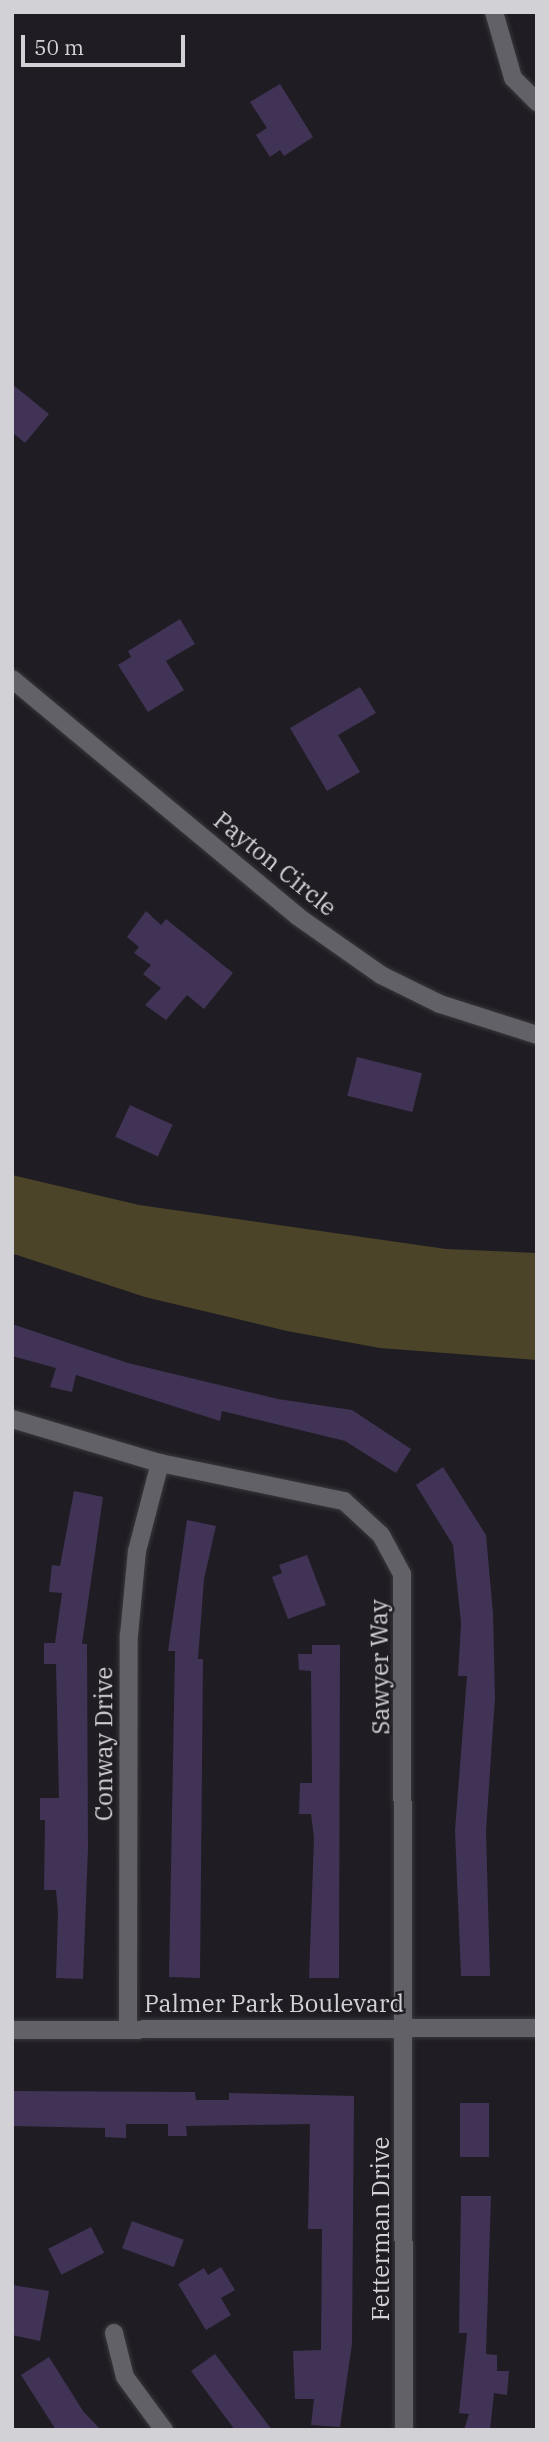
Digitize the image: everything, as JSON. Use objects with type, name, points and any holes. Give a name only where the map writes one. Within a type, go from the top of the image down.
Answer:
[{"type":"street","points":[[494,12],[513,78],[537,103]]},
{"type":"street","name":"Payton Circle","points":[[12,679],[297,916],[374,970],[440,1004],[537,1035]]},
{"type":"street","name":"Sawyer Way","points":[[12,1419],[160,1463],[344,1501],[366,1518],[393,1553],[406,1608],[406,2028]]},
{"type":"street","name":"Conway Drive","points":[[128,2029],[129,1635],[137,1551],[160,1463]]},
{"type":"street","name":"Fetterman Drive","points":[[404,2430],[406,2028]]},
{"type":"street","name":"Palmer Park Boulevard","points":[[12,2030],[537,2028]]},
{"type":"street","points":[[114,2333],[125,2377],[164,2430]]},
{"type":"shaded area","points":[[12,1175],[139,1205],[446,1249],[537,1253],[537,1360],[380,1348],[287,1331],[145,1297],[12,1254]]},
{"type":"building","points":[[280,84],[313,137],[284,156],[280,150],[270,157],[256,135],[267,128],[250,102]]},
{"type":"building","points":[[12,384],[49,414],[25,443],[12,432]]},
{"type":"building","points":[[180,619],[195,644],[166,661],[184,690],[148,712],[118,665],[131,657],[128,651]]},
{"type":"building","points":[[360,687],[376,713],[338,735],[360,772],[327,791],[290,728]]},
{"type":"building","points":[[146,911],[161,925],[166,919],[233,973],[204,1009],[187,995],[166,1020],[145,1005],[161,988],[143,974],[151,965],[134,953],[139,947],[127,937]]},
{"type":"building","points":[[357,1057],[422,1073],[412,1112],[347,1096]]},
{"type":"building","points":[[130,1105],[173,1125],[158,1157],[115,1137]]},
{"type":"building","points":[[12,1324],[128,1363],[278,1399],[352,1410],[411,1449],[396,1473],[345,1441],[222,1411],[220,1421],[76,1375],[72,1392],[50,1387],[56,1368],[12,1356]]},
{"type":"building","points":[[443,1467],[486,1535],[493,1613],[495,1697],[486,1831],[490,1976],[461,1976],[455,1830],[467,1676],[458,1676],[461,1623],[453,1545],[416,1485]]},
{"type":"building","points":[[74,1491],[103,1497],[82,1644],[87,1644],[88,1848],[83,1979],[56,1978],[56,1890],[44,1890],[45,1820],[40,1820],[40,1798],[59,1798],[56,1664],[44,1664],[44,1643],[55,1643],[62,1593],[49,1592],[52,1565],[60,1566]]},
{"type":"building","points":[[187,1520],[216,1526],[204,1579],[198,1659],[203,1659],[200,1978],[169,1977],[175,1651],[168,1651]]},
{"type":"building","points":[[307,1555],[326,1605],[288,1619],[272,1577],[282,1573],[279,1565]]},
{"type":"building","points":[[312,1645],[340,1645],[339,1978],[309,1978],[314,1838],[311,1814],[299,1814],[300,1783],[312,1783],[311,1671],[299,1670],[298,1654],[312,1654]]},
{"type":"building","points":[[12,2091],[195,2092],[196,2100],[229,2100],[229,2093],[354,2096],[352,2344],[340,2427],[311,2425],[314,2399],[295,2399],[293,2351],[321,2350],[322,2229],[308,2229],[310,2124],[186,2126],[187,2136],[168,2136],[168,2124],[126,2124],[126,2138],[105,2137],[105,2128],[12,2126]]},
{"type":"building","points":[[460,2103],[489,2103],[489,2157],[460,2157]]},
{"type":"building","points":[[461,2196],[491,2196],[486,2354],[497,2355],[497,2371],[509,2371],[507,2395],[494,2393],[490,2430],[464,2430],[469,2414],[459,2413],[467,2333],[459,2333]]},
{"type":"building","points":[[132,2221],[184,2240],[174,2267],[122,2248]]},
{"type":"building","points":[[91,2227],[104,2253],[61,2275],[48,2249]]},
{"type":"building","points":[[221,2267],[235,2290],[221,2298],[231,2315],[206,2330],[178,2284],[204,2268],[208,2275]]},
{"type":"building","points":[[12,2285],[49,2291],[40,2341],[12,2335]]},
{"type":"building","points":[[215,2354],[272,2430],[235,2430],[191,2371]]},
{"type":"building","points":[[49,2357],[83,2411],[101,2430],[56,2430],[21,2375]]}]
